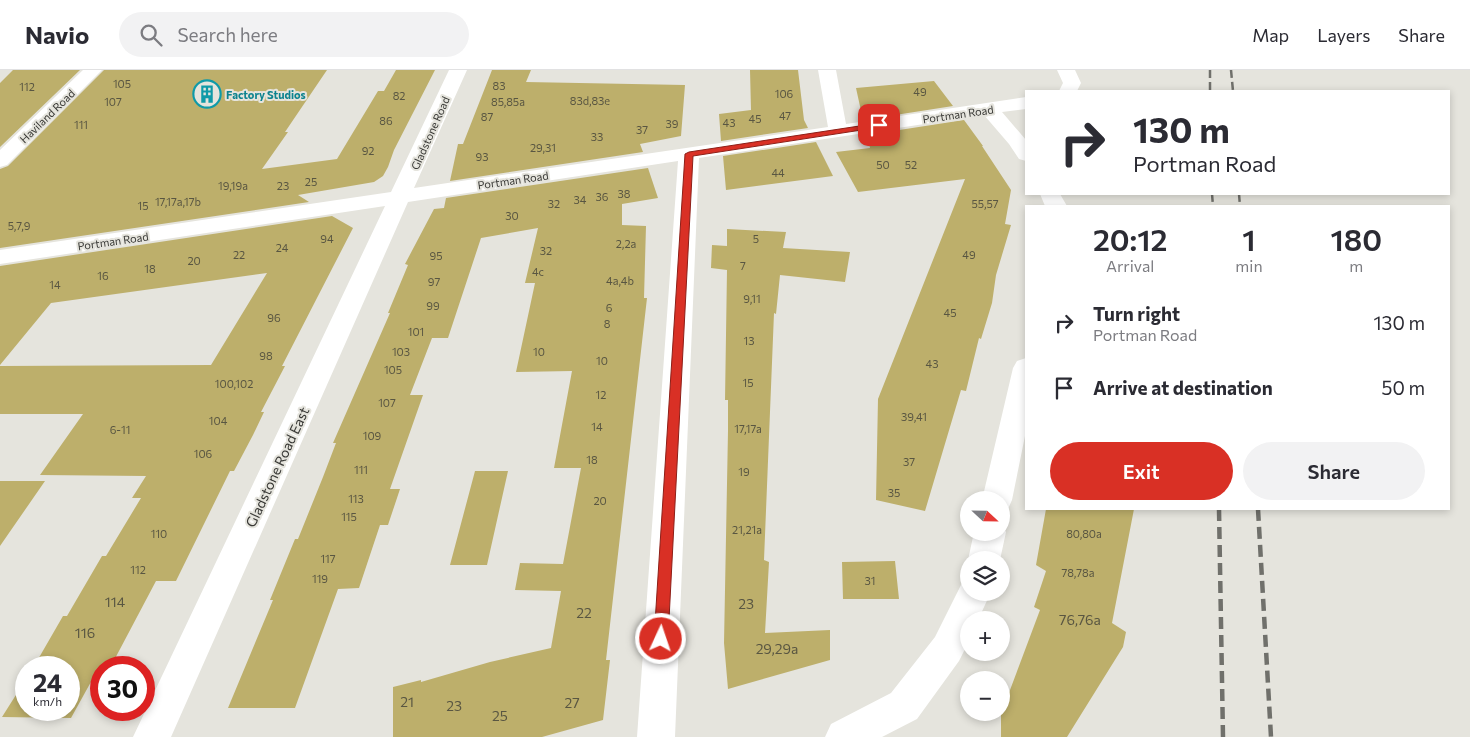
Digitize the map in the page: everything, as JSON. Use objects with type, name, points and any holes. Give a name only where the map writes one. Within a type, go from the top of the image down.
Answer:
[{"type":"street","name":"Haviland Road","points":[[0,161],[93,70]]},
{"type":"street","name":"Gladstone Road","points":[[401,196],[458,70]]},
{"type":"street","points":[[827,70],[836,124],[842,131]]},
{"type":"street","points":[[1066,70],[1072,83],[1069,90]]},
{"type":"street","name":"Portman Road","points":[[0,257],[1025,103]]},
{"type":"street","points":[[989,109],[1017,141],[1025,153]]},
{"type":"street","points":[[656,737],[689,154]]},
{"type":"street","name":"Gladstone Road East","points":[[152,737],[401,196]]},
{"type":"street","points":[[999,491],[1025,373]]},
{"type":"street","points":[[844,737],[904,706],[947,649],[971,601]]},
{"type":"building","points":[[13,70],[80,70],[0,147],[0,83]]},
{"type":"building","points":[[104,70],[327,70],[262,169],[337,159],[378,91],[384,91],[396,70],[435,70],[394,150],[388,167],[383,176],[374,182],[298,195],[309,202],[0,248],[0,169],[8,166]]},
{"type":"building","points":[[492,70],[531,70],[526,82],[685,85],[681,136],[640,144],[643,152],[450,181],[458,144],[463,144]]},
{"type":"building","points":[[750,70],[798,70],[804,120],[808,128],[721,141],[719,114],[751,110]]},
{"type":"building","points":[[934,81],[953,106],[863,120],[856,88]]},
{"type":"building","points":[[964,120],[1011,190],[1005,224],[1011,225],[996,275],[992,303],[981,339],[979,338],[966,391],[961,390],[925,511],[876,500],[878,399],[965,179],[858,192],[836,152],[870,148],[867,135]]},
{"type":"building","points":[[816,142],[833,176],[726,190],[723,156]]},
{"type":"building","points":[[648,168],[658,198],[622,204],[622,225],[646,226],[644,298],[647,298],[606,660],[610,660],[603,720],[542,737],[393,737],[393,687],[421,680],[421,682],[490,662],[551,648],[561,591],[515,590],[520,563],[563,564],[581,468],[554,468],[572,371],[516,372],[535,283],[525,283],[538,228],[481,238],[448,338],[432,338],[410,395],[423,395],[390,489],[400,489],[388,525],[380,525],[359,588],[338,589],[295,708],[228,708],[273,600],[270,600],[295,539],[298,539],[323,477],[336,443],[333,443],[390,313],[388,313],[408,265],[405,264],[434,209],[444,208],[446,198]]},
{"type":"building","points":[[332,216],[353,228],[282,366],[285,366],[261,412],[264,412],[253,435],[234,471],[230,471],[176,581],[156,581],[116,656],[90,656],[90,684],[80,702],[80,656],[40,656],[63,616],[67,616],[102,556],[106,556],[141,498],[132,498],[146,476],[40,475],[83,414],[0,414],[0,366],[211,365],[267,273],[51,303],[0,365],[0,266]]},
{"type":"building","points":[[727,229],[786,232],[783,248],[850,252],[845,282],[780,275],[776,314],[774,313],[764,560],[769,562],[765,633],[830,630],[830,660],[728,689],[724,643],[728,431],[728,400],[725,400],[727,270],[711,268],[712,245],[727,246]]},
{"type":"building","points":[[475,471],[508,471],[487,565],[450,565]]},
{"type":"building","points":[[0,481],[45,481],[0,546]]},
{"type":"building","points":[[1046,510],[1134,510],[1112,623],[1126,632],[1123,647],[1067,737],[1001,737],[1001,721],[1010,721],[1010,690],[1040,610],[1034,607],[1046,571],[1036,565]]},
{"type":"building","points":[[895,561],[899,599],[843,599],[842,562]]},
{"type":"building","points":[[15,696],[15,717],[2,717]]},
{"type":"railway","points":[[1210,70],[1210,90]]},
{"type":"railway","points":[[1231,70],[1233,90]]},
{"type":"railway","points":[[1212,195],[1213,205]]},
{"type":"railway","points":[[1239,195],[1240,205]]},
{"type":"railway","points":[[1219,510],[1223,737]]},
{"type":"railway","points":[[1258,510],[1271,737]]},
{"type":"place","name":"Factory Studios","points":[[207,94]]},
{"type":"route","points":[[661,639],[689,154],[879,125]]}]
